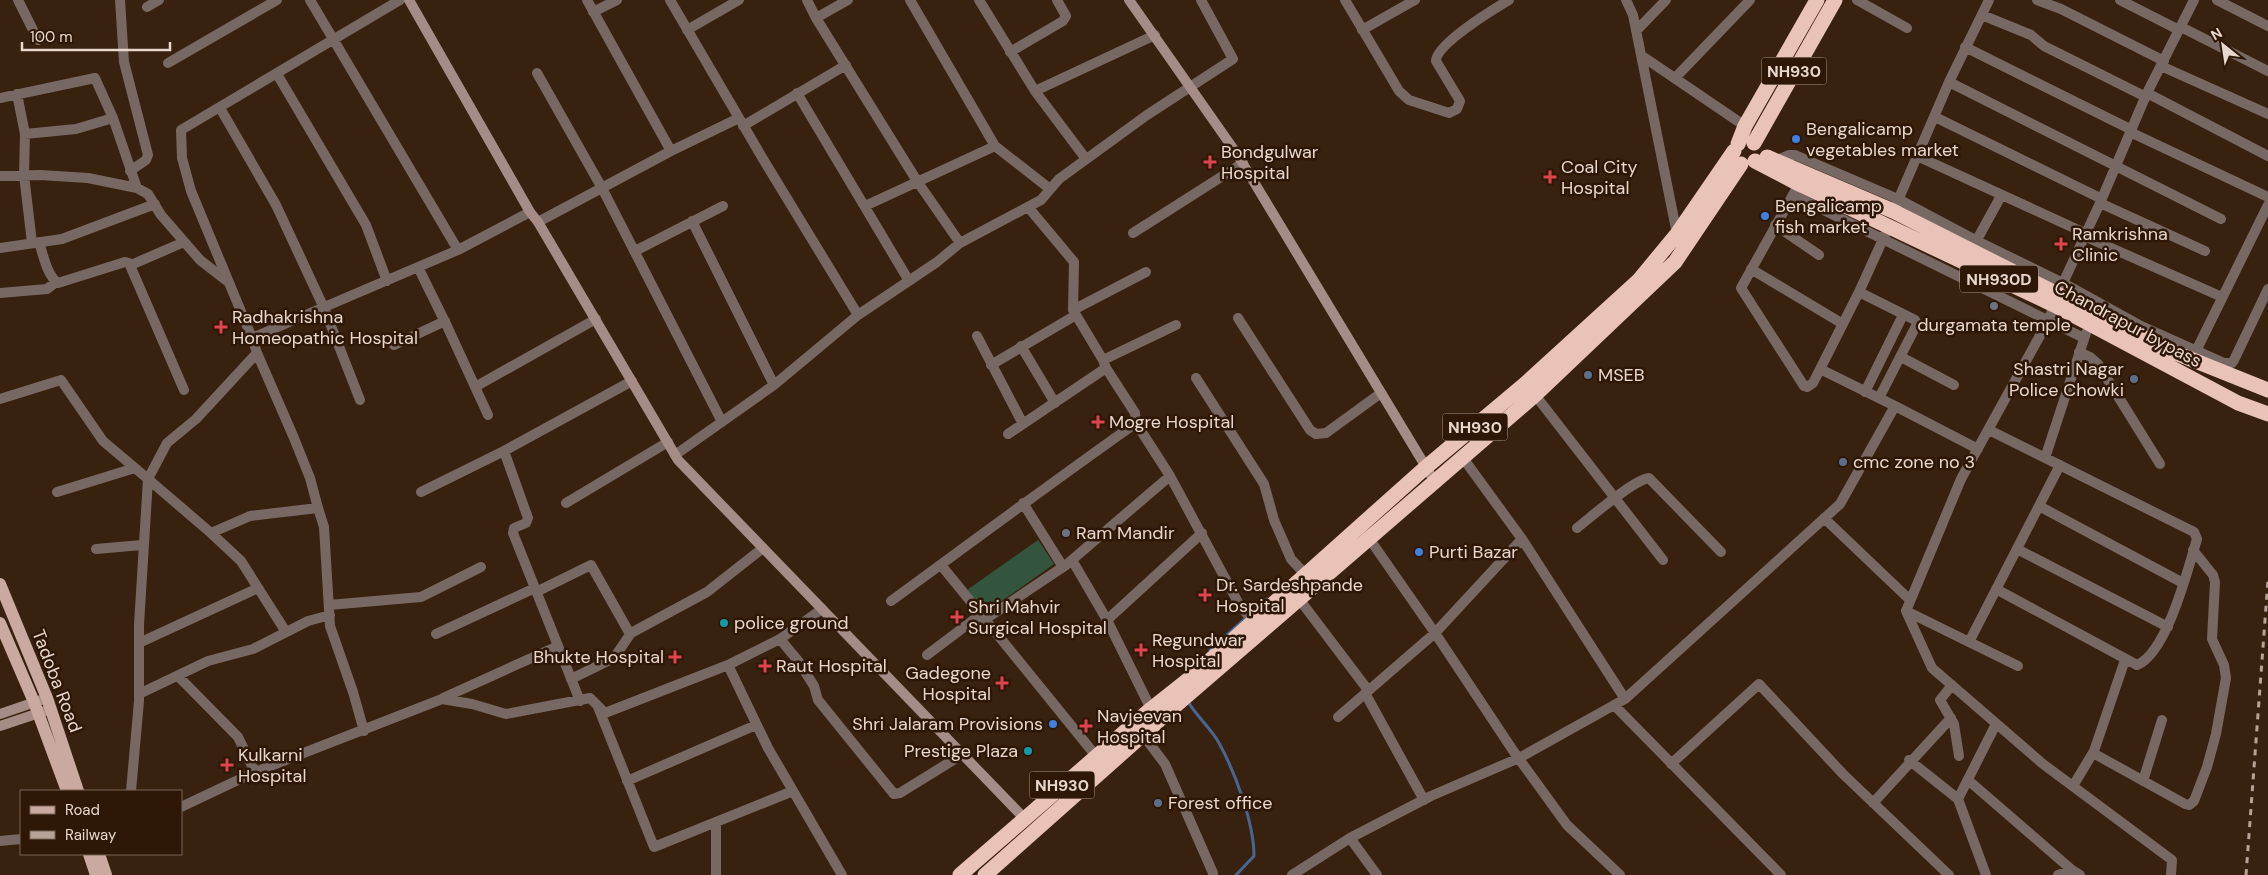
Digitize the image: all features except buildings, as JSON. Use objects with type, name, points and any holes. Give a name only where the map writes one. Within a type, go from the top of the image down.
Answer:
[{"type":"highway","name":"NH930","points":[[1530,390],[1639,280],[1747,153],[1745,126],[1818,0]]},
{"type":"highway","name":"NH930","points":[[1206,672],[1252,620],[1296,594],[1302,571],[1360,527],[1425,468],[1494,420],[1675,262],[1747,153],[1835,0]]},
{"type":"highway","name":"Chandrapur bypass","points":[[1747,153],[1775,161],[1896,205],[1974,246],[2058,294],[2168,350],[2268,390]]},
{"type":"highway","name":"Chandrapur bypass","points":[[1747,153],[1796,189],[1886,233],[2058,294],[2086,331],[2238,403],[2268,414]]},
{"type":"highway","name":"NH930","points":[[985,875],[1143,735],[1170,702],[1296,594],[1370,539],[1463,458],[1494,420]]},
{"type":"highway","name":"NH930","points":[[960,875],[1150,709],[1170,702]]},
{"type":"main road","name":"Tadoba Road","points":[[0,584],[49,704],[78,790]]},
{"type":"main road","name":"Tadoba Road","points":[[0,623],[36,708],[67,790]]},
{"type":"main road","points":[[90,855],[101,865]]},
{"type":"street","points":[[120,0],[124,62],[148,155],[146,160],[130,171]]},
{"type":"street","points":[[147,8],[159,0]]},
{"type":"street","points":[[168,63],[277,0]]},
{"type":"street","points":[[310,0],[458,250]]},
{"type":"street","points":[[364,731],[353,692],[330,626],[324,527],[294,438],[227,282],[191,191],[182,158],[181,130],[400,0]]},
{"type":"street","points":[[409,0],[530,212],[538,222],[675,455],[1036,829]]},
{"type":"street","points":[[587,0],[671,150]]},
{"type":"street","points":[[593,12],[617,0]]},
{"type":"street","points":[[670,0],[741,122],[858,315]]},
{"type":"street","points":[[687,30],[739,0]]},
{"type":"street","points":[[807,0],[816,18],[917,181],[960,243]]},
{"type":"street","points":[[816,18],[848,0]]},
{"type":"street","points":[[910,0],[994,146],[1050,189]]},
{"type":"street","points":[[979,0],[1035,91],[1086,159]]},
{"type":"street","points":[[1010,52],[1065,19],[1065,14],[1057,0]]},
{"type":"street","points":[[1129,0],[1192,87],[1243,163],[1435,482]]},
{"type":"street","points":[[675,455],[774,385],[858,315],[909,281],[960,243],[1041,200],[1059,179],[1086,159],[1147,115],[1233,59],[1201,0]]},
{"type":"street","points":[[1345,0],[1395,86],[1404,96],[1448,113],[1457,109],[1460,101],[1436,60],[1437,53],[1469,25],[1509,0]]},
{"type":"street","points":[[1362,30],[1415,0]]},
{"type":"street","points":[[1626,0],[1633,15],[1642,56],[1677,234]]},
{"type":"street","points":[[1636,31],[1666,0]]},
{"type":"street","points":[[1675,78],[1750,0]]},
{"type":"street","points":[[1857,0],[1907,28]]},
{"type":"street","points":[[1896,205],[1949,82],[1989,0]]},
{"type":"street","points":[[2037,0],[2061,9],[2162,63],[2268,114]]},
{"type":"street","points":[[2120,0],[2268,71]]},
{"type":"street","points":[[2172,875],[2172,860],[2043,764],[1932,668],[1906,611],[1962,479],[2048,321],[2058,294],[2147,95],[2194,0]]},
{"type":"street","points":[[2217,0],[2268,26]]},
{"type":"street","points":[[21,1],[38,40]]},
{"type":"street","points":[[1982,15],[2031,35],[2044,46],[2268,156]]},
{"type":"street","points":[[1035,91],[1155,35]]},
{"type":"street","points":[[1965,48],[2268,197]]},
{"type":"street","points":[[1642,56],[1745,126]]},
{"type":"street","points":[[538,222],[671,150],[741,122],[846,65]]},
{"type":"street","points":[[537,73],[602,188],[722,422]]},
{"type":"street","points":[[277,74],[366,225],[387,280]]},
{"type":"street","points":[[0,98],[94,78],[113,118],[137,188]]},
{"type":"street","points":[[1949,82],[2221,219]]},
{"type":"street","points":[[797,93],[909,281]]},
{"type":"street","points":[[17,94],[25,134],[24,175],[36,243],[56,282]]},
{"type":"street","points":[[220,108],[276,204],[324,308],[360,400]]},
{"type":"street","points":[[1935,117],[2204,251]]},
{"type":"street","points":[[25,134],[76,130],[113,118]]},
{"type":"street","points":[[865,206],[994,146]]},
{"type":"street","points":[[1917,156],[2222,298]]},
{"type":"street","points":[[1133,233],[1243,163]]},
{"type":"street","points":[[0,176],[24,175],[88,178],[137,188],[148,194],[200,260],[227,282]]},
{"type":"street","points":[[1796,189],[1741,285],[1742,292],[1804,386],[1807,387],[1813,383],[1859,292],[1886,233],[2048,321],[2086,331],[2045,458]]},
{"type":"street","points":[[1974,246],[2001,196]]},
{"type":"street","points":[[0,248],[72,236],[155,204]]},
{"type":"street","points":[[2196,351],[2268,205]]},
{"type":"street","points":[[635,251],[723,206]]},
{"type":"street","points":[[1028,207],[1074,262],[1075,313],[1135,414],[1136,423],[1170,476],[1240,606],[1252,620]]},
{"type":"street","points":[[252,338],[458,250],[530,212]]},
{"type":"street","points":[[692,221],[774,385]]},
{"type":"street","points":[[1775,225],[1819,256]]},
{"type":"street","points":[[131,265],[184,242]]},
{"type":"street","points":[[0,293],[47,288],[56,282],[60,283],[125,262],[131,265],[184,390]]},
{"type":"street","points":[[418,268],[488,415]]},
{"type":"street","points":[[1751,269],[1843,324]]},
{"type":"street","points":[[991,365],[1146,272]]},
{"type":"street","points":[[2058,294],[2139,325],[2224,363],[2232,363],[2268,289]]},
{"type":"street","points":[[1859,292],[1903,314],[1917,324],[1878,398]]},
{"type":"street","points":[[1865,392],[1903,314]]},
{"type":"street","points":[[1238,318],[1310,430],[1316,434],[1326,433],[1381,393]]},
{"type":"street","points":[[475,387],[596,320]]},
{"type":"street","points":[[394,345],[445,322]]},
{"type":"street","points":[[1008,434],[1055,403],[1105,364],[1176,325]]},
{"type":"street","points":[[977,336],[1022,424]]},
{"type":"street","points":[[1021,346],[1055,403]]},
{"type":"street","points":[[2079,352],[2090,357],[2098,364],[2160,464]]},
{"type":"street","points":[[130,790],[139,694],[142,545],[148,479],[167,443],[196,419],[257,353]]},
{"type":"street","points":[[1900,357],[1954,385]]},
{"type":"street","points":[[1820,369],[1978,449]]},
{"type":"street","points":[[1196,378],[1264,484],[1274,520],[1291,558],[1302,571]]},
{"type":"street","points":[[0,399],[61,380],[103,441],[212,533],[241,561],[286,632]]},
{"type":"street","points":[[421,492],[504,451],[632,381]]},
{"type":"street","points":[[1530,390],[1663,560]]},
{"type":"street","points":[[1292,875],[1350,838],[1424,800],[1519,758],[1625,699],[1840,504],[1894,406]]},
{"type":"street","points":[[891,600],[995,526],[1022,503],[1136,423]]},
{"type":"street","points":[[1989,430],[2194,532],[2197,539],[2168,627],[2141,663],[2134,664],[2125,660],[1996,589]]},
{"type":"street","points":[[566,503],[668,442]]},
{"type":"street","points":[[504,451],[528,518],[526,523],[514,528],[513,531],[580,701]]},
{"type":"street","points":[[1463,458],[1522,539],[1625,699]]},
{"type":"street","points":[[1969,642],[2060,465]]},
{"type":"street","points":[[57,492],[135,468]]},
{"type":"street","points":[[927,655],[1063,567],[1170,476]]},
{"type":"street","points":[[1577,528],[1615,498],[1643,480],[1652,480],[1721,552]]},
{"type":"street","points":[[1022,503],[1063,567]]},
{"type":"street","points":[[2039,506],[2183,583]]},
{"type":"street","points":[[212,533],[250,516],[318,508]]},
{"type":"street","points":[[1824,518],[1910,600]]},
{"type":"street","points":[[1360,527],[1567,825],[1620,875]]},
{"type":"street","points":[[1107,620],[1202,533]]},
{"type":"street","points":[[1338,717],[1435,633],[1522,539]]},
{"type":"street","points":[[96,549],[142,545]]},
{"type":"street","points":[[571,679],[616,656],[630,634],[707,592],[764,548]]},
{"type":"street","points":[[2017,548],[2168,627]]},
{"type":"street","points":[[2093,753],[2185,804],[2194,801],[2207,767],[2216,734],[2226,678],[2224,665],[2212,638],[2215,582],[2213,575],[2193,550]]},
{"type":"street","points":[[1072,560],[1107,620],[1150,709]]},
{"type":"street","points":[[436,634],[591,564],[630,634]]},
{"type":"street","points":[[941,565],[982,618],[1025,666],[1096,756]]},
{"type":"street","points":[[139,694],[212,660],[253,648],[330,610],[421,597],[481,567]]},
{"type":"street","points":[[139,643],[258,588]]},
{"type":"street","points":[[1296,594],[1367,691],[1424,800]]},
{"type":"street","points":[[442,699],[472,704],[506,714],[590,698],[605,713],[728,665],[780,640],[822,609]]},
{"type":"street","points":[[1906,611],[2018,666]]},
{"type":"street","points":[[780,640],[799,662],[814,686],[818,700],[894,794],[900,793],[963,754]]},
{"type":"street","points":[[182,807],[255,772],[442,699],[558,646]]},
{"type":"street","points":[[2073,786],[2093,753],[2125,660]]},
{"type":"street","points":[[728,665],[756,725],[842,875]]},
{"type":"street","points":[[178,676],[238,738],[255,772]]},
{"type":"street","points":[[1671,764],[1759,684],[1843,774],[1949,875]]},
{"type":"street","points":[[1952,685],[1940,700],[1955,728],[1959,756]]},
{"type":"street","points":[[0,714],[49,704]]},
{"type":"street","points":[[1614,705],[1781,875]]},
{"type":"street","points":[[598,706],[654,848],[793,792]]},
{"type":"street","points":[[0,726],[36,708]]},
{"type":"street","points":[[1873,803],[1909,760],[1950,718]]},
{"type":"street","points":[[2143,781],[2162,720]]},
{"type":"street","points":[[1958,799],[1996,724]]},
{"type":"street","points":[[628,781],[756,725]]},
{"type":"street","points":[[1143,735],[1165,764],[1213,873]]},
{"type":"street","points":[[1909,760],[1958,799],[1986,875]]},
{"type":"street","points":[[1968,780],[2076,872]]},
{"type":"street","points":[[716,822],[716,875]]},
{"type":"street","points":[[1350,838],[1377,875]]},
{"type":"street","points":[[0,842],[20,839]]},
{"type":"street","points":[[2058,875],[2076,872]]},
{"type":"green space","points":[[1038,540],[1054,564],[985,613],[967,590]]},
{"type":"waterway","points":[[1210,650],[1267,599]]},
{"type":"waterway","points":[[1187,700],[1219,743],[1231,768],[1247,813],[1251,828],[1254,856],[1236,875]]},
{"type":"railway","points":[[2246,875],[2268,580]]},
{"type":"place","name":"Bengalicamp vegetables market","points":[[1796,139]]},
{"type":"place","name":"Bondgulwar Hospital","points":[[1210,162]]},
{"type":"place","name":"Coal City Hospital","points":[[1550,177]]},
{"type":"place","name":"Bengalicamp fish market","points":[[1765,216]]},
{"type":"place","name":"Ramkrishna Clinic","points":[[2061,244]]},
{"type":"place","name":"durgamata temple","points":[[1994,306]]},
{"type":"place","name":"Radhakrishna Homeopathic Hospital","points":[[221,327]]},
{"type":"place","name":"MSEB","points":[[1588,375]]},
{"type":"place","name":"Shastri Nagar Police Chowki","points":[[2134,379]]},
{"type":"place","name":"Mogre Hospital","points":[[1098,422]]},
{"type":"place","name":"cmc zone no 3","points":[[1843,462]]},
{"type":"place","name":"Ram Mandir","points":[[1066,533]]},
{"type":"place","name":"Purti Bazar","points":[[1419,552]]},
{"type":"place","name":"Dr. Sardeshpande Hospital","points":[[1205,595]]},
{"type":"place","name":"Shri Mahvir Surgical Hospital","points":[[957,617]]},
{"type":"place","name":"police ground","points":[[724,623]]},
{"type":"place","name":"Regundwar Hospital","points":[[1141,650]]},
{"type":"place","name":"Bhukte Hospital","points":[[675,657]]},
{"type":"place","name":"Raut Hospital","points":[[765,666]]},
{"type":"place","name":"Gadegone Hospital","points":[[1002,683]]},
{"type":"place","name":"Shri Jalaram Provisions","points":[[1053,724]]},
{"type":"place","name":"Navjeevan Hospital","points":[[1086,726]]},
{"type":"place","name":"Prestige Plaza","points":[[1028,751]]},
{"type":"place","name":"Kulkarni Hospital","points":[[227,765]]},
{"type":"place","name":"Forest office","points":[[1158,803]]}]
